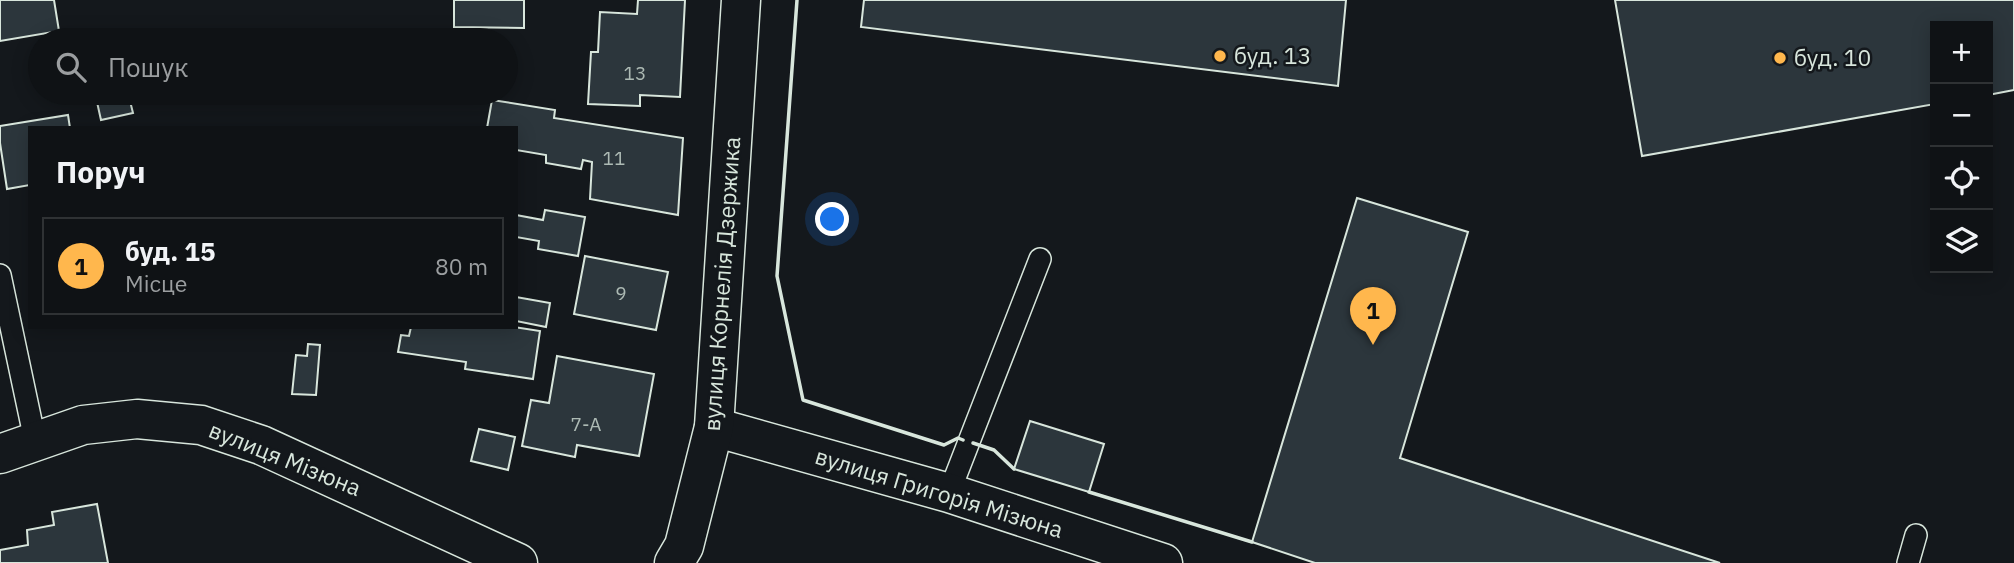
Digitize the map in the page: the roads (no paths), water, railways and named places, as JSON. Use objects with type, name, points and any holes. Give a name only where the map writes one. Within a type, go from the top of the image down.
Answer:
[{"type":"street","name":"вулиця Корнелія Дзержика","points":[[674,563],[684,546],[714,427],[741,0]]},
{"type":"street","name":"вулиця Мізюна","points":[[0,454],[83,425],[137,419],[201,425],[261,445],[518,563]]},
{"type":"street","name":"вулиця Григорія Мізюна","points":[[714,427],[949,493],[1163,563]]},
{"type":"lane","points":[[949,493],[1040,258]]},
{"type":"lane","points":[[0,275],[35,440]]},
{"type":"lane","points":[[1909,563],[1916,535]]},
{"type":"place","name":"буд. 13","points":[[1220,56]]},
{"type":"place","name":"буд. 10","points":[[1780,58]]},
{"type":"place","name":"буд. 15","points":[[1373,345]]}]
